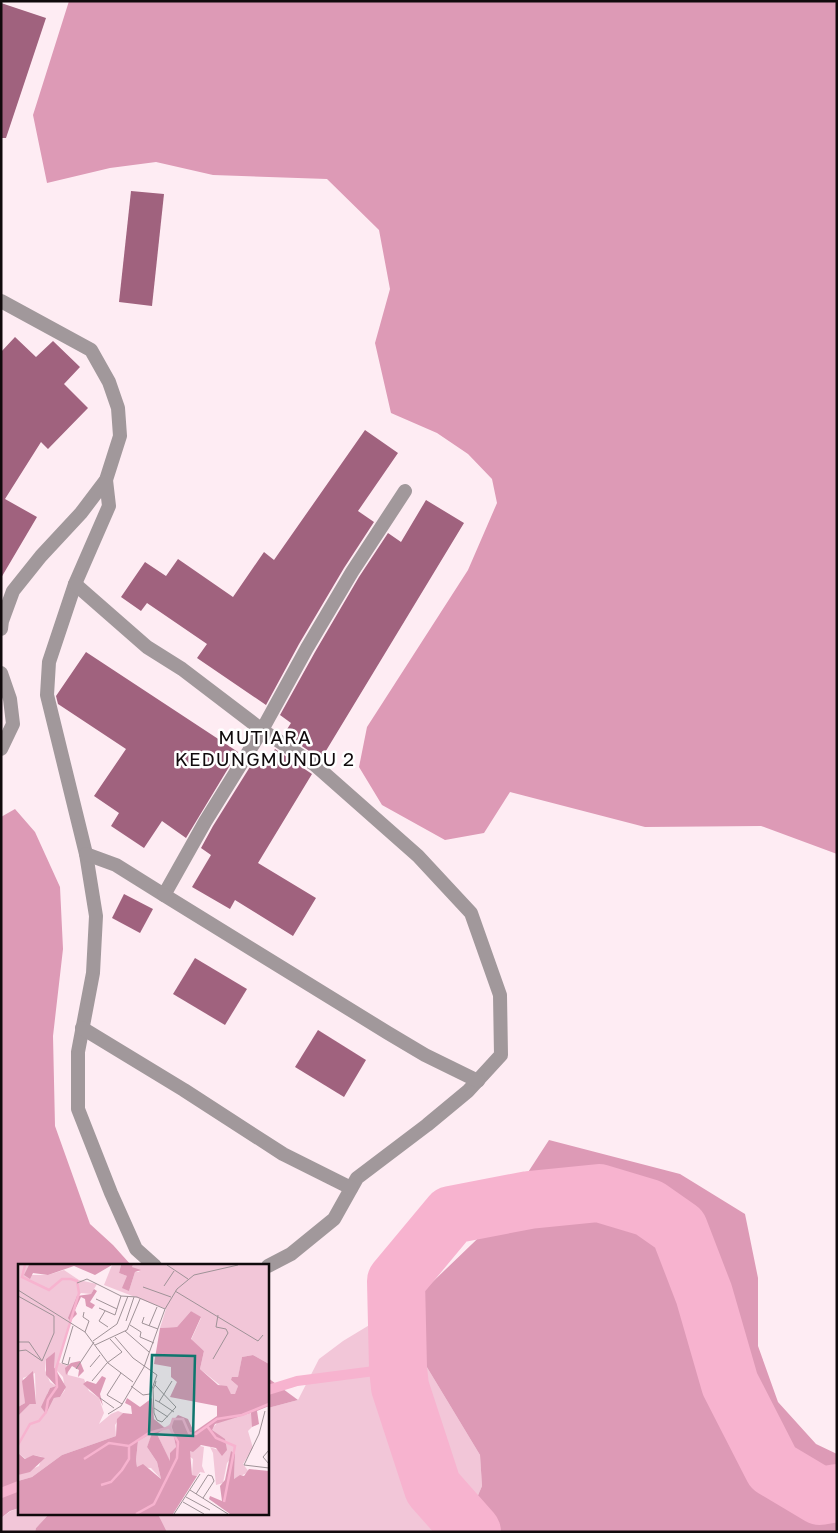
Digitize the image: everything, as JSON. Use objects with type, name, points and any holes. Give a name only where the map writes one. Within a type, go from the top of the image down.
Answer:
[{"type":"street","points":[[1,301],[91,350],[109,382],[118,408],[120,436],[106,480],[81,513],[41,556],[13,591],[1,629]]},
{"type":"street","points":[[106,480],[109,506],[75,584],[49,662],[47,695],[86,854],[96,916],[93,973],[78,1052],[78,1109],[111,1193],[136,1249],[153,1264]]},
{"type":"street","points":[[164,895],[205,822],[262,730],[352,572],[405,491]]},
{"type":"street","points":[[75,584],[147,647],[182,669],[262,730],[316,765],[418,856],[471,913],[500,995],[501,1055],[468,1091],[427,1125],[356,1178],[334,1219],[291,1254],[269,1265]]},
{"type":"street","points":[[1,673],[10,699],[14,724],[1,749]]},
{"type":"street","points":[[86,854],[116,865],[396,1038],[425,1055],[478,1081]]},
{"type":"street","points":[[82,1028],[184,1090],[283,1154],[351,1188]]},
{"type":"shaded area","points":[[69,1],[837,1],[837,854],[761,826],[645,827],[510,792],[484,833],[445,840],[382,805],[359,767],[367,727],[468,570],[497,503],[492,479],[468,454],[437,433],[391,413],[375,343],[390,289],[379,230],[327,179],[213,175],[156,162],[110,168],[47,183],[33,115]]},
{"type":"shaded area","points":[[15,809],[35,832],[60,887],[63,949],[53,1036],[55,1126],[90,1224],[130,1264],[18,1264],[18,1508],[10,1511],[1,1518],[1,817]]},
{"type":"shaded area","points":[[549,1140],[680,1174],[745,1214],[758,1278],[758,1346],[778,1402],[816,1444],[837,1454],[837,1532],[446,1532],[473,1507],[482,1486],[480,1455],[419,1354],[419,1295],[497,1220]]},
{"type":"shaded area","points":[[419,1295],[419,1354],[480,1455],[482,1486],[473,1507],[446,1532],[167,1532],[159,1516],[269,1516],[269,1408],[298,1400],[319,1359],[343,1341]]},
{"type":"shaded area","points":[[269,1379],[298,1400],[269,1408]]},
{"type":"shaded area","points":[[18,1508],[18,1516],[47,1516],[36,1528],[35,1532],[1,1532],[1,1518]]},
{"type":"shaded area","points":[[47,1516],[159,1516],[167,1532],[35,1532],[36,1528]]},
{"type":"building","points":[[1,3],[46,18],[6,138],[1,138]]},
{"type":"building","points":[[131,191],[164,194],[152,306],[119,302]]},
{"type":"building","points":[[15,337],[36,357],[53,341],[80,367],[64,384],[88,408],[48,449],[41,442],[5,499],[37,517],[1,578],[1,352]]},
{"type":"building","points":[[365,430],[398,453],[358,511],[374,522],[299,644],[266,705],[197,658],[207,644],[147,603],[141,611],[121,597],[145,562],[166,576],[178,559],[233,597],[264,552],[274,560]]},
{"type":"building","points":[[426,500],[464,523],[321,759],[284,734],[291,723],[280,715],[359,577],[388,533],[401,542]]},
{"type":"building","points":[[86,652],[238,752],[186,838],[162,821],[144,848],[111,826],[119,813],[94,796],[126,749],[58,704],[56,696]]},
{"type":"building","points":[[275,749],[312,774],[258,863],[316,898],[293,936],[235,900],[230,909],[192,887],[211,855],[201,848],[213,826],[253,762],[264,769]]},
{"type":"building","points":[[124,894],[153,909],[140,933],[112,918]]},
{"type":"building","points":[[195,958],[247,989],[225,1025],[173,994]]},
{"type":"building","points":[[318,1030],[366,1060],[344,1097],[295,1067]]},
{"type":"waterway","points":[[472,1532],[433,1488],[400,1387],[396,1281],[451,1215],[529,1200],[599,1193],[649,1208],[679,1229],[704,1294],[730,1384],[773,1468],[820,1496],[837,1493]]},
{"type":"waterway","points":[[269,1390],[297,1381],[398,1368]]},
{"type":"waterway","points":[[1,1493],[18,1486]]},
{"type":"district","name":"MUTIARA KEDUNGMUNDU 2","points":[[265,747]]}]
